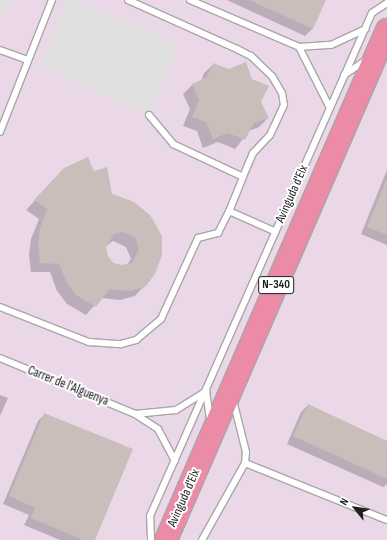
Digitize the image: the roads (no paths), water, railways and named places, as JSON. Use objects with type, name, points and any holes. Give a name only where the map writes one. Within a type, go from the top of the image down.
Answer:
[{"type":"highway","name":"Avinguda d'Elx","points":[[166,540],[387,30]]},
{"type":"lane","points":[[0,132],[27,60],[52,0]]},
{"type":"lane","points":[[0,307],[89,342],[121,344],[136,340],[161,318],[198,238],[218,233],[254,153],[270,135],[284,105],[282,93],[272,76],[251,56],[128,0]]},
{"type":"lane","points":[[190,0],[299,47],[331,45],[365,30]]},
{"type":"lane","name":"Avinguda d'Elx","points":[[151,540],[150,516],[372,13],[387,3]]},
{"type":"lane","points":[[299,47],[330,108]]},
{"type":"lane","points":[[0,50],[27,60]]},
{"type":"lane","points":[[344,76],[376,53]]},
{"type":"lane","points":[[148,115],[173,144],[243,177]]},
{"type":"lane","points":[[229,211],[276,232]]},
{"type":"lane","name":"Carrer de l'Alguenya","points":[[0,358],[135,414],[158,429],[175,461]]},
{"type":"lane","points":[[135,414],[176,410],[206,391],[212,434]]},
{"type":"lane","points":[[202,540],[245,463],[246,452],[231,391]]},
{"type":"lane","points":[[245,463],[387,520]]}]
